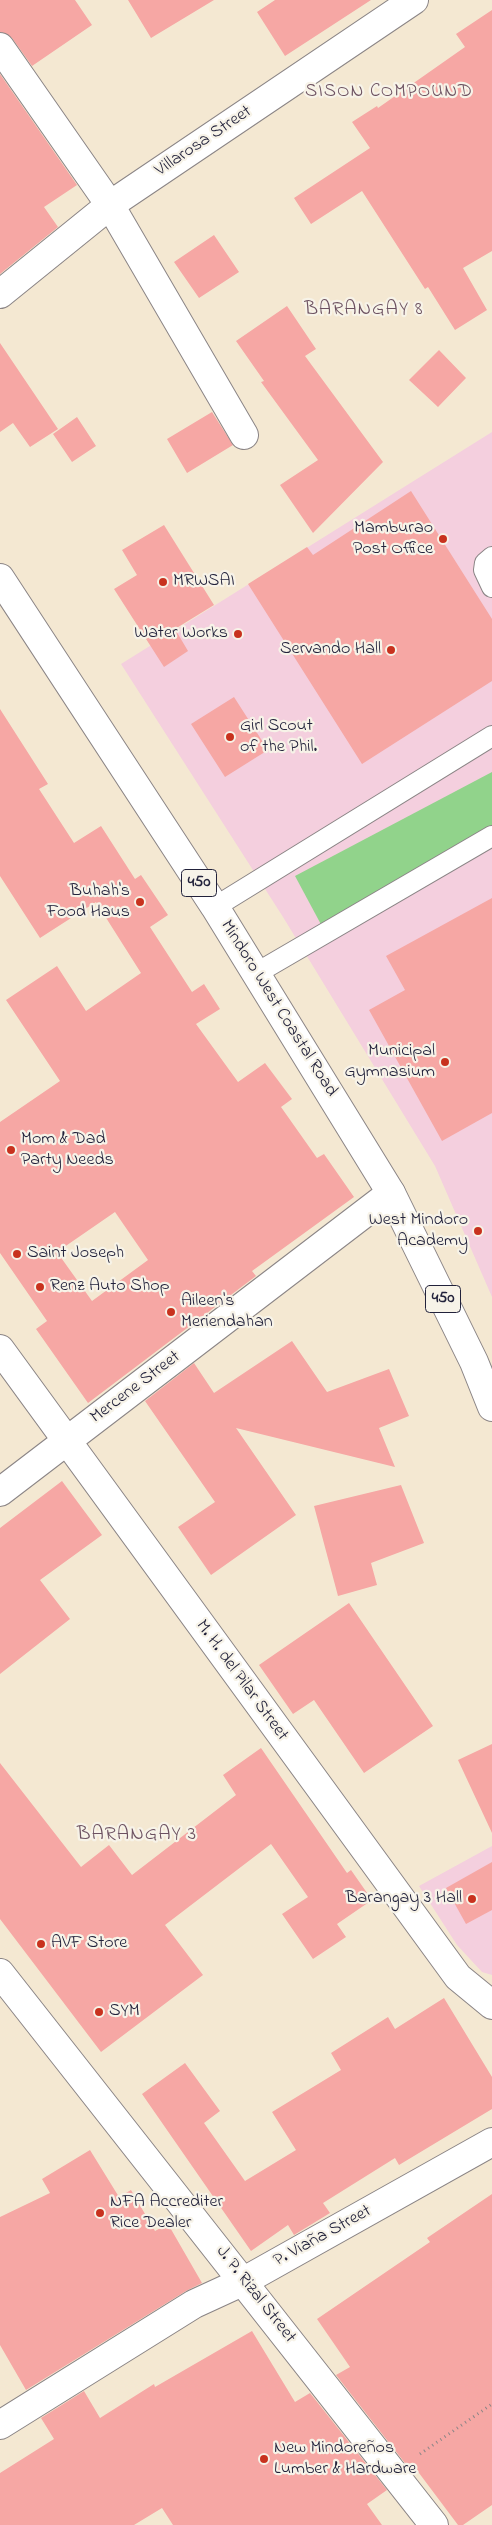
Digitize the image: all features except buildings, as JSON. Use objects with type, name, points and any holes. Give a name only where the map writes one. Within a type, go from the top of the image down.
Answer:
[{"type":"street","name":"Villarosa Street","points":[[0,294],[110,205],[414,0]]},
{"type":"street","points":[[0,47],[110,205],[244,435]]},
{"type":"street","name":"Mindoro West Coastal Road","points":[[0,578],[215,907],[391,1193],[474,1362],[492,1408]]},
{"type":"street","name":"Mercene Street","points":[[0,1492],[391,1193]]},
{"type":"street","name":"M. H. del Pilar Street","points":[[0,1349],[458,1977],[492,2005]]},
{"type":"street","name":"J. P. Rizal Street","points":[[0,1973],[434,2525]]},
{"type":"street","name":"P. Viaña Street","points":[[0,2425],[194,2304],[244,2281],[492,2142]]},
{"type":"lane","points":[[492,557],[484,563],[484,570],[492,587]]},
{"type":"lane","points":[[215,907],[491,739]]},
{"type":"lane","points":[[255,974],[492,836]]},
{"type":"path","points":[[393,2473],[492,2404]]},
{"type":"shaded area","points":[[492,432],[492,1297],[435,1166],[283,917],[121,664]]},
{"type":"shaded area","points":[[492,1846],[492,1975],[482,1972],[457,1945],[419,1886]]},
{"type":"green space","points":[[492,772],[492,839],[324,930],[295,876]]},
{"type":"place","name":"Mamburao Post Office","points":[[443,539]]},
{"type":"place","name":"MRWSAI","points":[[163,582]]},
{"type":"place","name":"Water Works","points":[[238,634]]},
{"type":"place","name":"Servando Hall","points":[[391,650]]},
{"type":"place","name":"Girl Scout of the Phil.","points":[[230,737]]},
{"type":"place","name":"Buhah's Food Haus","points":[[140,902]]},
{"type":"place","name":"Municipal Gymnasium","points":[[445,1062]]},
{"type":"place","name":"Mom & Dad Party Needs","points":[[11,1150]]},
{"type":"place","name":"West Mindoro Academy","points":[[478,1231]]},
{"type":"place","name":"Saint Joseph","points":[[17,1254]]},
{"type":"place","name":"Renz Auto Shop","points":[[40,1287]]},
{"type":"place","name":"Aileen's Meriendahan","points":[[171,1312]]},
{"type":"place","name":"Barangay 3 Hall","points":[[472,1899]]},
{"type":"place","name":"AVF Store","points":[[41,1944]]},
{"type":"place","name":"SYM","points":[[99,2012]]},
{"type":"place","name":"NFA Accrediter Rice Dealer","points":[[100,2213]]},
{"type":"place","name":"New Mindoreños Lumber & Hardware","points":[[264,2459]]},
{"type":"district","name":"SISON COMPOUND","points":[[389,93]]},
{"type":"district","name":"BARANGAY 8","points":[[364,311]]},
{"type":"district","name":"BARANGAY 3","points":[[137,1836]]}]
